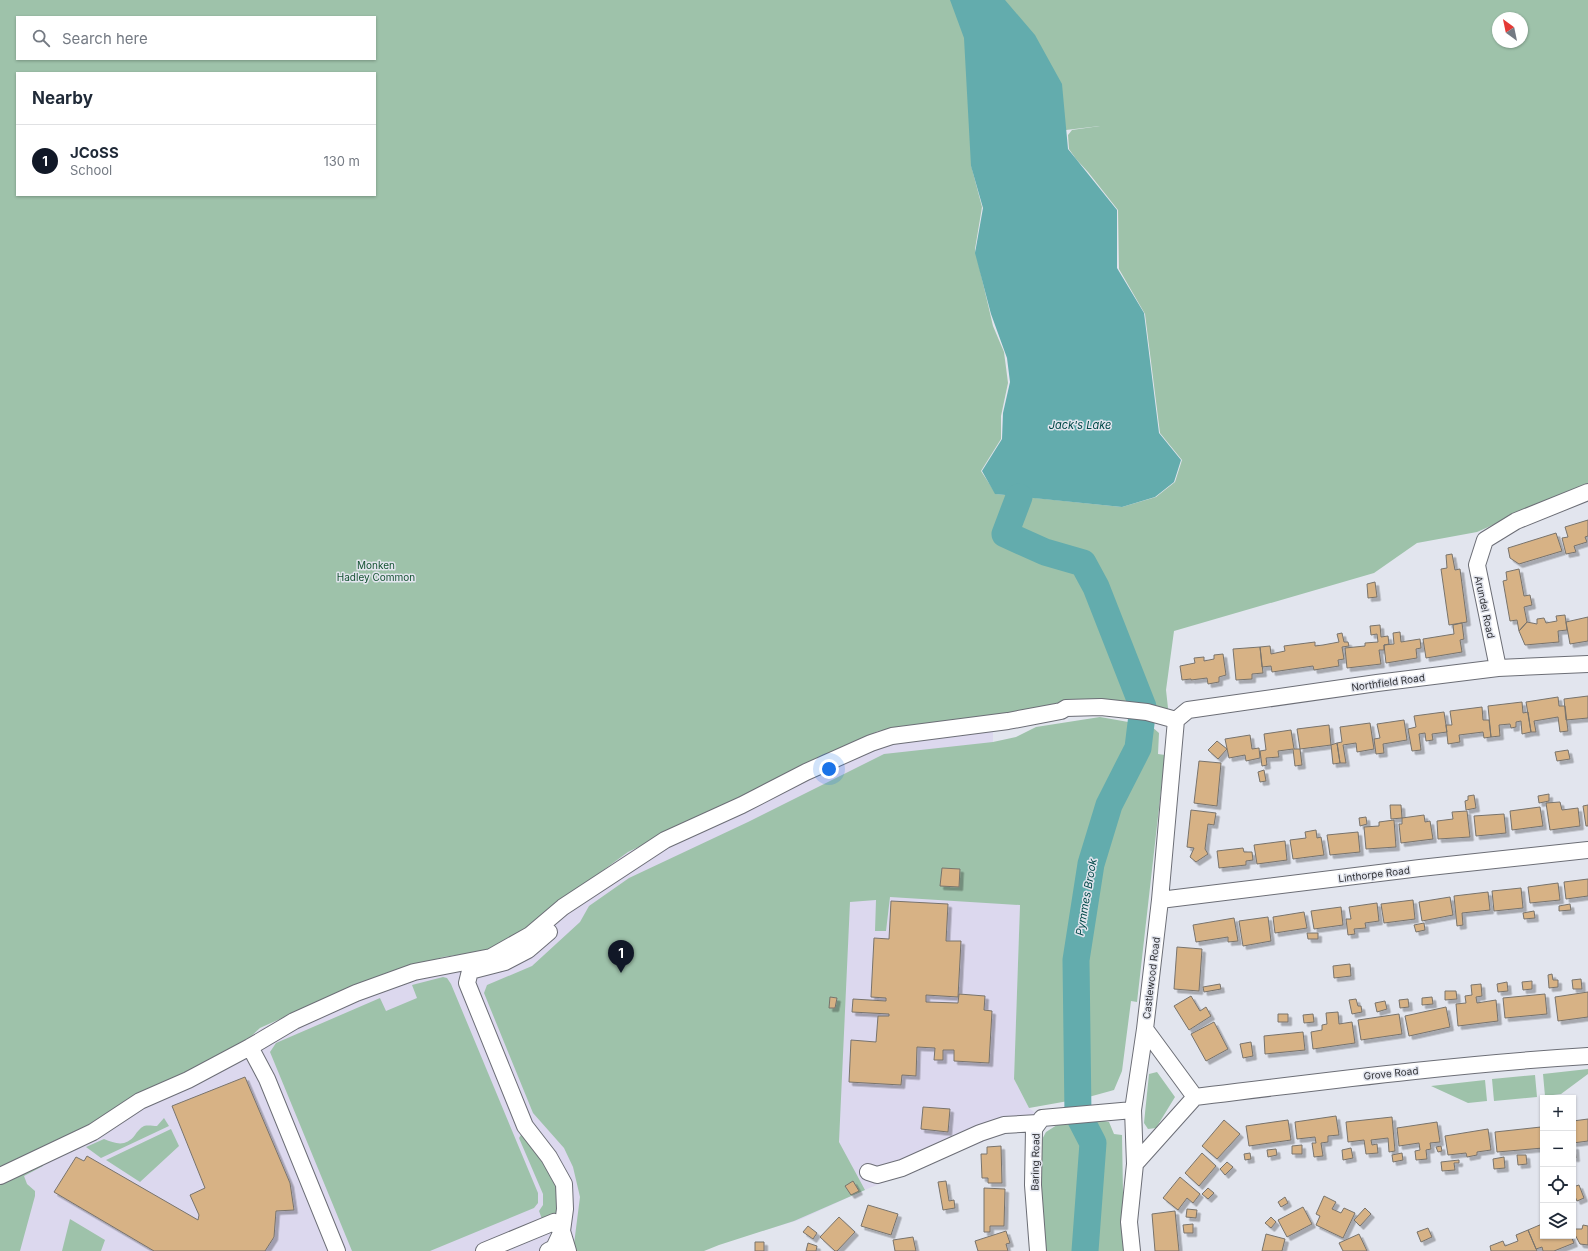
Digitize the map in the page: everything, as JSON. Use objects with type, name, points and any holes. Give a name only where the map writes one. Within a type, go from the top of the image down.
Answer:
[{"type":"street","name":"Arundel Road","points":[[1498,668],[1476,566],[1485,540],[1516,521],[1588,492]]},
{"type":"street","name":"Northfield Road","points":[[1182,715],[1377,683],[1498,668],[1588,664]]},
{"type":"street","points":[[0,1176],[94,1132],[140,1101],[188,1080],[250,1047],[294,1021],[356,993],[414,972],[491,957],[530,935],[563,907],[665,840],[742,806],[806,772],[871,743],[892,736],[1008,721],[1066,708],[1101,706],[1182,715]]},
{"type":"street","name":"Castlewood Road","points":[[1132,1251],[1129,1222],[1135,1164],[1133,1110],[1145,1028],[1182,715]]},
{"type":"street","name":"Linthorpe Road","points":[[1160,900],[1420,868],[1588,850]]},
{"type":"street","points":[[548,1251],[554,1248],[562,1231],[565,1209],[564,1184],[550,1157],[525,1126],[467,983],[470,971],[505,962],[528,950],[564,920],[586,891]]},
{"type":"street","points":[[1135,1164],[1195,1097],[1145,1028]]},
{"type":"street","points":[[250,1047],[266,1079],[337,1251]]},
{"type":"street","name":"Grove Road","points":[[1195,1097],[1395,1072],[1532,1059],[1588,1056]]},
{"type":"street","name":"Baring Road","points":[[1038,1251],[1033,1186],[1034,1129],[1038,1123],[1042,1118],[1133,1110]]},
{"type":"street","points":[[868,1172],[877,1175],[902,1168],[973,1136],[1004,1124],[1038,1123]]},
{"type":"street","points":[[484,1251],[554,1222],[562,1231],[568,1251]]},
{"type":"shaded area","points":[[993,727],[993,821],[1016,833],[1020,905],[1014,1079],[1029,1108],[1042,1118],[867,1189],[799,1220],[718,1244],[702,1251],[0,1251],[0,1172],[235,1051],[262,1028],[351,988],[442,957],[481,952],[505,945],[627,853],[878,733]]},
{"type":"green space","name":"Monken Hadley Common","points":[[0,0],[1588,0],[1588,483],[1477,532],[1417,543],[1374,573],[1174,631],[1166,690],[1169,717],[1148,712],[993,718],[878,731],[628,852],[538,918],[505,945],[479,952],[443,957],[344,990],[260,1028],[236,1050],[88,1129],[0,1171]],"holes":[[[1038,121],[1066,130],[1100,126],[1072,130],[1068,135],[1069,149],[1118,210],[1119,269],[1145,314],[1160,433],[1182,460],[1175,482],[1156,497],[1122,507],[996,494],[981,471],[1001,439],[1001,416],[1008,383],[1004,352],[993,326],[975,249],[982,207],[971,165]]]},
{"type":"green space","points":[[1100,717],[1151,726],[1159,733],[1158,754],[1165,755],[1137,1002],[1131,1001],[1122,1071],[1114,1090],[1085,1098],[1029,1108],[1014,1079],[1020,905],[890,897],[886,931],[875,931],[876,900],[850,902],[839,1142],[865,1190],[794,1221],[704,1251],[577,1251],[574,1244],[580,1197],[573,1167],[564,1148],[533,1113],[484,993],[487,985],[532,966],[580,922],[589,906],[629,878],[748,822],[884,754],[993,742],[1016,737],[1036,727]]},
{"type":"green space","points":[[443,977],[447,978],[451,984],[538,1193],[538,1203],[534,1208],[430,1251],[352,1251],[270,1052],[276,1043],[380,998],[386,1011],[417,998],[412,985]]},
{"type":"green space","points":[[1588,1069],[1588,1074],[1561,1094],[1553,1095],[1545,1095],[1543,1074]]},
{"type":"green space","points":[[1157,1072],[1175,1097],[1156,1128],[1148,1129],[1144,1123],[1149,1074]]},
{"type":"green space","points":[[1535,1075],[1537,1097],[1494,1101],[1492,1079]]},
{"type":"green space","points":[[1485,1080],[1487,1101],[1468,1103],[1431,1086]]},
{"type":"green space","points":[[164,1118],[169,1126],[101,1158],[86,1147],[104,1139],[117,1143],[124,1143],[132,1139],[144,1126],[157,1126]]},
{"type":"green space","points":[[1099,1120],[1109,1122],[1114,1134],[1122,1135],[1124,1251],[1044,1251],[1039,1145],[1046,1132],[1057,1125]]},
{"type":"green space","points":[[171,1129],[179,1146],[140,1182],[106,1160]]},
{"type":"green space","points":[[523,1132],[560,1185],[560,1210],[549,1220],[543,1222],[539,1211],[543,1205],[543,1194],[519,1138]]},
{"type":"green space","points":[[42,1162],[43,1166],[24,1176],[27,1184],[35,1191],[35,1196],[20,1251],[0,1251],[0,1182]]},
{"type":"green space","points":[[70,1219],[105,1240],[101,1251],[62,1251]]},
{"type":"water","name":"Jack's Lake","points":[[950,0],[1005,0],[1035,35],[1062,84],[1068,149],[1117,210],[1117,268],[1144,313],[1159,433],[1181,460],[1174,482],[1155,497],[1122,507],[995,494],[982,471],[1002,439],[1003,413],[1010,382],[1007,358],[991,314],[975,253],[983,208],[971,166],[964,38]]},
{"type":"building","points":[[1588,520],[1588,536],[1585,537],[1587,542],[1574,546],[1576,552],[1566,554],[1562,538],[1568,537],[1565,527]]},
{"type":"building","points":[[1556,533],[1562,551],[1519,564],[1510,558],[1508,548]]},
{"type":"building","points":[[1452,554],[1455,570],[1460,569],[1467,622],[1449,625],[1441,569],[1447,568],[1446,555]]},
{"type":"building","points":[[1519,569],[1524,596],[1530,595],[1532,605],[1524,607],[1527,622],[1519,631],[1517,620],[1510,621],[1503,581],[1507,580],[1506,572]]},
{"type":"building","points":[[1375,582],[1377,597],[1368,598],[1367,584]]},
{"type":"building","points":[[1565,615],[1567,630],[1558,631],[1559,642],[1525,645],[1519,631],[1527,622],[1537,624],[1537,619],[1544,618],[1546,623],[1557,621],[1556,616]]},
{"type":"building","points":[[1588,617],[1588,641],[1570,644],[1566,622]]},
{"type":"building","points":[[1462,623],[1464,639],[1460,640],[1462,652],[1426,658],[1423,639],[1454,634],[1453,625]]},
{"type":"building","points":[[1380,625],[1381,637],[1388,636],[1389,644],[1384,645],[1384,650],[1379,650],[1381,664],[1347,668],[1345,648],[1365,646],[1365,643],[1378,642],[1377,634],[1371,635],[1370,626]]},
{"type":"building","points":[[1400,632],[1401,642],[1420,639],[1421,648],[1416,649],[1417,658],[1386,663],[1384,645],[1394,644],[1393,633]]},
{"type":"building","points":[[1342,633],[1344,642],[1348,642],[1349,646],[1342,647],[1344,659],[1338,660],[1339,666],[1314,670],[1313,666],[1272,672],[1271,666],[1262,667],[1260,647],[1270,646],[1271,654],[1285,651],[1284,646],[1315,642],[1315,646],[1339,642],[1337,634]]},
{"type":"building","points":[[1260,647],[1263,673],[1252,674],[1252,679],[1236,680],[1233,649]]},
{"type":"building","points":[[1223,654],[1226,675],[1219,677],[1219,682],[1208,684],[1207,678],[1182,680],[1180,666],[1195,663],[1194,658],[1204,657],[1204,661],[1214,659],[1214,655]]},
{"type":"building","points":[[1588,696],[1588,718],[1566,720],[1564,699]]},
{"type":"building","points":[[1558,697],[1559,706],[1565,706],[1568,731],[1560,732],[1558,717],[1534,721],[1536,732],[1531,732],[1526,702]]},
{"type":"building","points":[[1522,702],[1523,713],[1528,712],[1531,732],[1522,734],[1521,721],[1516,722],[1516,727],[1511,728],[1510,724],[1499,725],[1500,736],[1491,737],[1488,706]]},
{"type":"building","points":[[1482,707],[1483,720],[1489,720],[1491,737],[1484,738],[1483,732],[1459,735],[1460,742],[1448,744],[1446,725],[1452,725],[1450,711]]},
{"type":"building","points":[[1444,712],[1447,732],[1432,734],[1433,740],[1426,741],[1425,733],[1419,734],[1421,750],[1412,751],[1408,729],[1416,727],[1414,716]]},
{"type":"building","points":[[1404,720],[1407,740],[1383,744],[1384,753],[1376,754],[1374,739],[1380,738],[1377,724]]},
{"type":"building","points":[[1370,723],[1374,749],[1357,752],[1356,743],[1343,745],[1346,763],[1340,763],[1337,743],[1342,742],[1340,727]]},
{"type":"building","points":[[1329,725],[1331,745],[1300,749],[1297,729]]},
{"type":"building","points":[[1291,730],[1294,749],[1300,749],[1302,765],[1295,766],[1293,749],[1278,751],[1279,757],[1266,758],[1267,765],[1262,766],[1260,751],[1266,750],[1264,734]]},
{"type":"building","points":[[1250,735],[1252,749],[1259,748],[1260,758],[1246,761],[1245,755],[1229,758],[1225,739]]},
{"type":"building","points":[[1217,741],[1227,749],[1218,759],[1208,750]]},
{"type":"building","points":[[1337,743],[1340,763],[1333,764],[1331,745]]},
{"type":"building","points":[[1568,750],[1570,759],[1557,761],[1555,752]]},
{"type":"building","points":[[1199,761],[1221,763],[1217,806],[1194,803]]},
{"type":"building","points":[[1264,770],[1266,781],[1260,782],[1258,772]]},
{"type":"building","points":[[1549,794],[1549,801],[1539,803],[1538,796]]},
{"type":"building","points":[[1474,795],[1476,808],[1466,810],[1465,801],[1468,800],[1468,796]]},
{"type":"building","points":[[1560,802],[1562,810],[1578,808],[1580,826],[1550,830],[1546,803]]},
{"type":"building","points":[[1390,805],[1401,805],[1402,818],[1391,819]]},
{"type":"building","points":[[1588,805],[1588,826],[1586,826],[1583,806]]},
{"type":"building","points":[[1540,807],[1543,826],[1512,830],[1510,811]]},
{"type":"building","points":[[1191,810],[1216,813],[1214,825],[1208,824],[1205,849],[1208,854],[1196,862],[1190,857],[1194,848],[1187,847]]},
{"type":"building","points":[[1467,811],[1470,837],[1438,839],[1437,821],[1453,819],[1452,812]]},
{"type":"building","points":[[1504,814],[1506,833],[1476,836],[1474,816]]},
{"type":"building","points":[[1424,815],[1425,822],[1430,821],[1433,839],[1401,843],[1399,824],[1402,824],[1402,818]]},
{"type":"building","points":[[1366,817],[1367,824],[1360,826],[1359,818]]},
{"type":"building","points":[[1394,820],[1396,847],[1366,849],[1364,827],[1379,826],[1379,822]]},
{"type":"building","points":[[1316,830],[1317,838],[1321,837],[1324,855],[1293,859],[1290,840],[1306,838],[1305,832]]},
{"type":"building","points":[[1358,832],[1360,852],[1330,855],[1327,835]]},
{"type":"building","points":[[1285,841],[1287,860],[1257,864],[1254,845]]},
{"type":"building","points":[[1243,848],[1244,852],[1252,852],[1253,860],[1246,861],[1246,865],[1219,868],[1217,851]]},
{"type":"building","points":[[942,868],[960,869],[959,887],[940,886]]},
{"type":"building","points":[[1588,879],[1588,896],[1566,899],[1564,882]]},
{"type":"building","points":[[1558,883],[1560,900],[1530,903],[1528,887]]},
{"type":"building","points":[[1521,888],[1523,908],[1494,911],[1492,891]]},
{"type":"building","points":[[1488,892],[1490,910],[1462,913],[1463,925],[1457,926],[1454,896]]},
{"type":"building","points":[[1450,897],[1453,915],[1422,921],[1419,902]]},
{"type":"building","points":[[1413,900],[1415,919],[1384,923],[1381,904]]},
{"type":"building","points":[[891,901],[948,904],[946,941],[961,941],[958,997],[926,995],[926,1002],[958,1003],[959,994],[985,996],[984,1010],[992,1011],[989,1063],[954,1061],[954,1050],[943,1050],[943,1060],[934,1060],[935,1048],[917,1047],[916,1076],[902,1075],[901,1085],[849,1082],[851,1040],[876,1042],[878,1016],[889,1016],[889,1014],[852,1012],[853,999],[886,1001],[886,998],[871,997],[874,938],[889,939]]},
{"type":"building","points":[[1377,903],[1379,921],[1365,923],[1366,928],[1354,929],[1355,934],[1348,935],[1346,919],[1351,919],[1349,907]]},
{"type":"building","points":[[1570,904],[1571,910],[1559,911],[1559,906]]},
{"type":"building","points":[[1341,907],[1343,925],[1314,929],[1311,911]]},
{"type":"building","points":[[1534,911],[1535,918],[1524,919],[1523,913]]},
{"type":"building","points":[[1304,912],[1307,928],[1275,933],[1273,917]]},
{"type":"building","points":[[1268,917],[1271,941],[1243,946],[1239,921]]},
{"type":"building","points":[[1234,918],[1238,941],[1228,942],[1228,937],[1196,942],[1193,925]]},
{"type":"building","points":[[1424,923],[1425,930],[1416,932],[1414,925]]},
{"type":"building","points":[[1307,933],[1318,933],[1318,939],[1308,939]]},
{"type":"building","points":[[1177,947],[1202,949],[1199,991],[1174,989]]},
{"type":"building","points":[[1350,964],[1351,976],[1334,978],[1333,966]]},
{"type":"building","points":[[1552,974],[1553,980],[1558,980],[1558,987],[1549,988],[1548,975]]},
{"type":"building","points":[[1581,979],[1582,989],[1573,989],[1572,980]]},
{"type":"building","points":[[1532,981],[1532,989],[1523,990],[1522,982]]},
{"type":"building","points":[[1507,982],[1508,991],[1498,992],[1497,984]]},
{"type":"building","points":[[1220,984],[1221,989],[1204,992],[1203,987]]},
{"type":"building","points":[[1481,984],[1482,996],[1476,997],[1477,1003],[1496,1000],[1498,1021],[1458,1026],[1456,1004],[1466,1003],[1465,996],[1472,995],[1471,985]]},
{"type":"building","points":[[1445,991],[1456,991],[1457,999],[1445,1000]]},
{"type":"building","points":[[1588,992],[1588,1017],[1558,1021],[1555,997]]},
{"type":"building","points":[[1545,994],[1547,1014],[1505,1018],[1503,998]]},
{"type":"building","points":[[1191,996],[1200,1011],[1206,1007],[1211,1016],[1189,1030],[1174,1006]]},
{"type":"building","points":[[830,997],[837,998],[835,1008],[829,1008]]},
{"type":"building","points":[[1432,997],[1433,1004],[1422,1005],[1422,998]]},
{"type":"building","points":[[1356,999],[1358,1006],[1361,1006],[1362,1012],[1352,1014],[1349,1000]]},
{"type":"building","points":[[1408,999],[1409,1007],[1400,1008],[1399,1000]]},
{"type":"building","points":[[1385,1001],[1387,1009],[1377,1012],[1375,1003]]},
{"type":"building","points":[[1446,1007],[1450,1027],[1409,1036],[1405,1016]]},
{"type":"building","points":[[1338,1012],[1339,1024],[1352,1022],[1355,1043],[1313,1049],[1311,1032],[1322,1030],[1322,1025],[1327,1024],[1326,1013]]},
{"type":"building","points":[[1278,1014],[1288,1014],[1288,1022],[1278,1022]]},
{"type":"building","points":[[1313,1014],[1314,1022],[1304,1023],[1303,1015]]},
{"type":"building","points":[[1399,1014],[1402,1034],[1361,1040],[1358,1020]]},
{"type":"building","points":[[1214,1022],[1228,1049],[1206,1061],[1191,1034]]},
{"type":"building","points":[[1303,1032],[1305,1050],[1265,1054],[1264,1036]]},
{"type":"building","points":[[1251,1042],[1253,1056],[1243,1058],[1240,1044]]},
{"type":"building","points":[[245,1077],[290,1183],[294,1210],[276,1211],[274,1237],[265,1251],[154,1251],[54,1192],[76,1157],[84,1161],[87,1156],[198,1220],[199,1215],[190,1195],[205,1188],[172,1106]]},
{"type":"building","points":[[923,1107],[950,1109],[948,1132],[921,1129]]},
{"type":"building","points":[[1336,1116],[1339,1135],[1328,1136],[1328,1142],[1321,1143],[1323,1156],[1314,1157],[1312,1143],[1316,1143],[1315,1137],[1297,1139],[1295,1122]]},
{"type":"building","points":[[1392,1117],[1395,1151],[1389,1152],[1388,1138],[1371,1140],[1372,1145],[1377,1144],[1378,1153],[1366,1154],[1364,1140],[1348,1142],[1346,1122]]},
{"type":"building","points":[[1588,1119],[1588,1141],[1576,1143],[1576,1121]]},
{"type":"building","points":[[1224,1120],[1240,1134],[1217,1159],[1202,1146]]},
{"type":"building","points":[[1288,1120],[1291,1140],[1249,1146],[1246,1126]]},
{"type":"building","points":[[1437,1122],[1440,1142],[1430,1143],[1431,1149],[1426,1150],[1427,1159],[1416,1160],[1415,1151],[1420,1150],[1419,1143],[1399,1146],[1397,1128]]},
{"type":"building","points":[[1540,1127],[1540,1148],[1497,1152],[1495,1132]]},
{"type":"building","points":[[1488,1129],[1491,1150],[1477,1152],[1477,1155],[1467,1157],[1466,1153],[1448,1155],[1445,1136]]},
{"type":"building","points":[[1302,1145],[1302,1154],[1292,1154],[1292,1146]]},
{"type":"building","points":[[1001,1146],[1002,1183],[988,1183],[988,1178],[982,1178],[981,1154],[987,1154],[987,1147]]},
{"type":"building","points":[[1441,1146],[1442,1151],[1438,1152],[1436,1147]]},
{"type":"building","points":[[1351,1148],[1353,1158],[1343,1160],[1342,1150]]},
{"type":"building","points":[[1276,1149],[1277,1155],[1268,1157],[1267,1150]]},
{"type":"building","points":[[1202,1153],[1216,1166],[1199,1186],[1185,1173]]},
{"type":"building","points":[[1250,1153],[1251,1159],[1245,1160],[1244,1154]]},
{"type":"building","points":[[1402,1153],[1403,1160],[1393,1162],[1392,1155]]},
{"type":"building","points":[[1517,1155],[1526,1155],[1527,1164],[1518,1165]]},
{"type":"building","points":[[1504,1157],[1505,1168],[1494,1169],[1493,1159]]},
{"type":"building","points":[[1459,1160],[1459,1163],[1454,1163],[1455,1170],[1442,1171],[1441,1162]]},
{"type":"building","points":[[1227,1162],[1233,1167],[1225,1175],[1220,1169]]},
{"type":"building","points":[[1180,1177],[1200,1194],[1193,1203],[1187,1198],[1178,1210],[1163,1198]]},
{"type":"building","points":[[853,1181],[859,1191],[851,1195],[845,1186]]},
{"type":"building","points":[[946,1181],[949,1201],[954,1200],[955,1208],[943,1210],[938,1182]]},
{"type":"building","points":[[1579,1185],[1584,1198],[1577,1201],[1576,1199],[1576,1186]]},
{"type":"building","points":[[984,1188],[1005,1189],[1004,1226],[990,1226],[990,1232],[984,1232]]},
{"type":"building","points":[[1208,1188],[1214,1193],[1208,1199],[1202,1194]]},
{"type":"building","points":[[1324,1196],[1336,1202],[1332,1209],[1341,1213],[1344,1208],[1355,1213],[1343,1238],[1316,1225],[1320,1216],[1316,1214]]},
{"type":"building","points":[[1285,1197],[1288,1203],[1281,1207],[1278,1202]]},
{"type":"building","points":[[868,1205],[898,1214],[891,1235],[861,1226]]},
{"type":"building","points":[[1303,1207],[1312,1224],[1287,1237],[1278,1220]]},
{"type":"building","points":[[1365,1208],[1371,1214],[1360,1226],[1354,1220]]},
{"type":"building","points":[[1187,1209],[1197,1210],[1196,1218],[1186,1217]]},
{"type":"building","points":[[1175,1211],[1179,1251],[1155,1251],[1152,1214]]},
{"type":"building","points":[[839,1217],[855,1232],[837,1251],[835,1251],[820,1237]]},
{"type":"building","points":[[1271,1217],[1276,1222],[1271,1228],[1265,1223]]},
{"type":"building","points":[[1193,1224],[1193,1233],[1184,1233],[1183,1225]]},
{"type":"building","points":[[1540,1225],[1540,1239],[1572,1239],[1574,1243],[1554,1251],[1543,1251],[1542,1247],[1536,1249],[1528,1230]]},
{"type":"building","points":[[1583,1225],[1588,1226],[1588,1245],[1580,1244],[1576,1237],[1576,1229],[1582,1229]]},
{"type":"building","points":[[808,1226],[817,1233],[813,1239],[803,1232]]},
{"type":"building","points":[[1428,1228],[1432,1237],[1421,1242],[1417,1232]]},
{"type":"building","points":[[1528,1230],[1537,1251],[1491,1251],[1490,1246],[1503,1241],[1505,1246],[1518,1241],[1516,1235]]},
{"type":"building","points":[[1006,1231],[1010,1243],[1006,1244],[1008,1251],[978,1251],[975,1241]]},
{"type":"building","points":[[1266,1234],[1285,1239],[1282,1251],[1262,1251]]},
{"type":"building","points":[[1359,1234],[1367,1251],[1343,1251],[1339,1243]]},
{"type":"building","points":[[913,1237],[916,1251],[895,1251],[893,1240]]},
{"type":"building","points":[[755,1242],[764,1242],[764,1251],[755,1251]]},
{"type":"building","points":[[808,1243],[817,1246],[816,1251],[806,1251]]},
{"type":"waterway","name":"Pymmes Brook","points":[[1019,497],[1005,534],[1045,552],[1083,563],[1096,587],[1143,707],[1138,748],[1109,805],[1091,864],[1076,960],[1078,1114],[1093,1143],[1085,1251]]},
{"type":"place","name":"JCoSS","points":[[621,973]]}]
